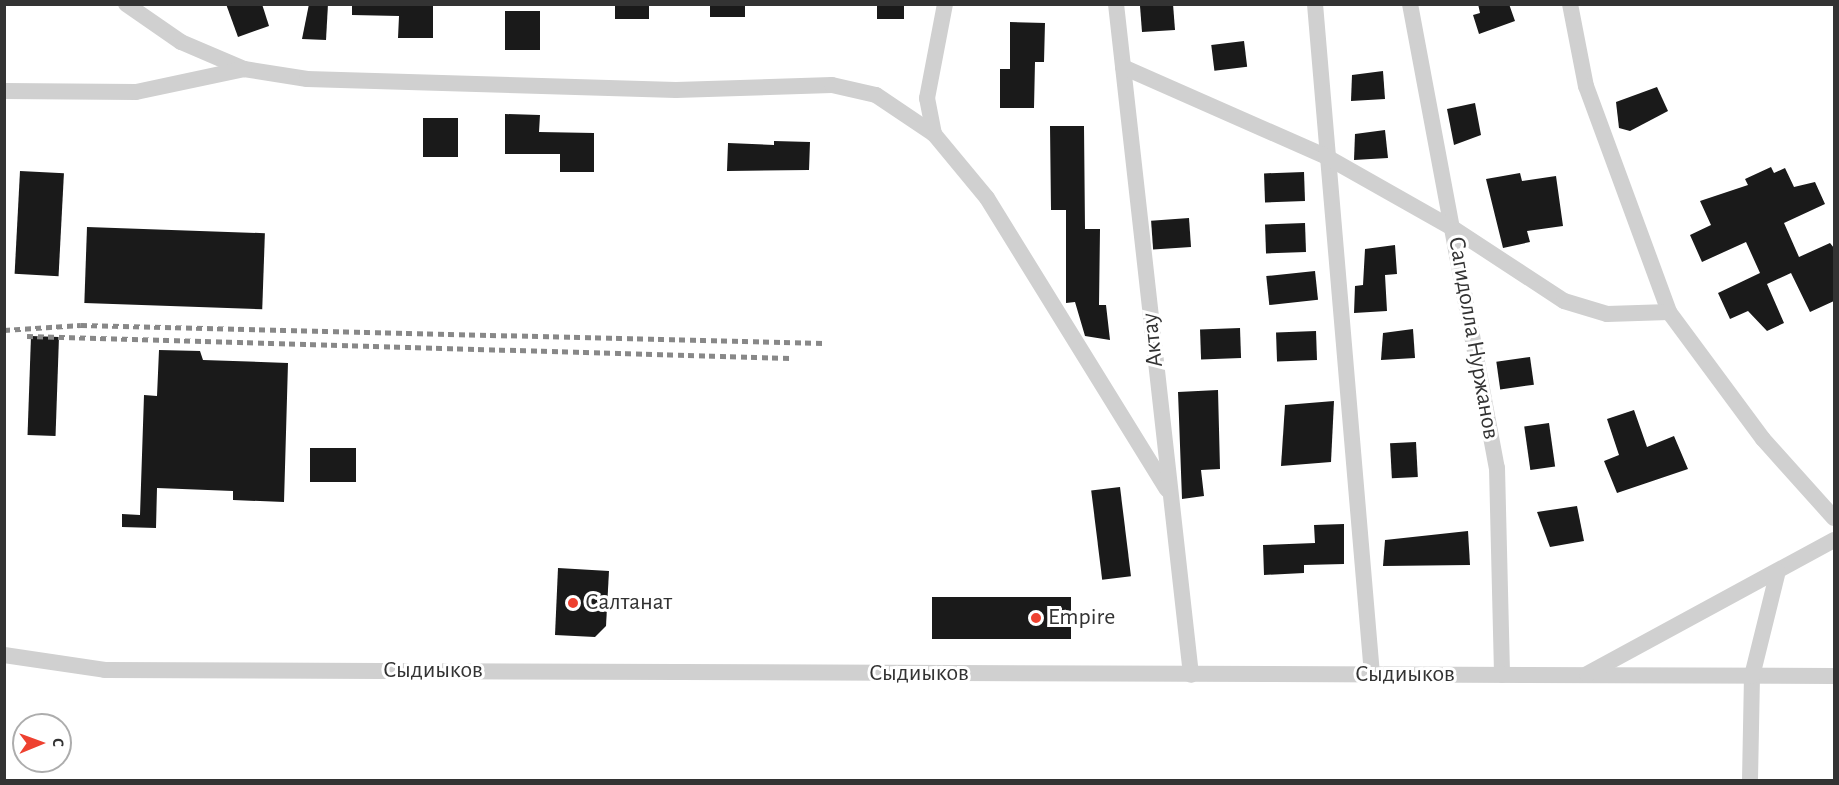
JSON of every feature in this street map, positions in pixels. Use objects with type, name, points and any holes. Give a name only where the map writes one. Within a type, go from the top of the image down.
[{"type":"street","points":[[126,4],[181,42],[244,69],[307,79],[653,89],[832,86],[876,95],[905,110],[934,134],[987,198],[1170,494]]},
{"type":"street","points":[[934,134],[927,98],[945,4]]},
{"type":"street","name":"Актау","points":[[1116,4],[1191,675]]},
{"type":"street","points":[[1314,4],[1372,675]]},
{"type":"street","name":"Сагидолла Нуржанов","points":[[1410,4],[1497,468],[1502,675]]},
{"type":"street","points":[[1570,4],[1586,86],[1669,312],[1763,439],[1834,518]]},
{"type":"street","points":[[1123,67],[1326,156],[1454,229],[1563,301],[1606,314],[1669,312]]},
{"type":"street","points":[[4,91],[136,92],[244,69]]},
{"type":"street","points":[[1585,675],[1834,540]]},
{"type":"street","points":[[1750,780],[1752,676],[1778,571]]},
{"type":"street","name":"Сыдиыков","points":[[4,656],[105,670],[1834,676]]},
{"type":"building","points":[[226,4],[262,4],[269,26],[238,37]]},
{"type":"building","points":[[309,4],[328,4],[326,40],[302,39]]},
{"type":"building","points":[[352,4],[433,4],[433,38],[398,38],[399,16],[352,15]]},
{"type":"building","points":[[615,4],[649,4],[649,19],[615,19]]},
{"type":"building","points":[[710,4],[745,4],[745,17],[710,17]]},
{"type":"building","points":[[877,4],[904,4],[904,19],[877,19]]},
{"type":"building","points":[[1173,4],[1175,30],[1142,32],[1140,6]]},
{"type":"building","points":[[1478,4],[1509,4],[1515,21],[1479,34],[1473,15],[1480,13]]},
{"type":"building","points":[[505,11],[540,11],[540,50],[505,50]]},
{"type":"building","points":[[1010,22],[1045,23],[1044,62],[1035,62],[1034,108],[1000,108],[1000,69],[1010,69]]},
{"type":"building","points":[[1244,41],[1247,67],[1214,71],[1211,45]]},
{"type":"building","points":[[1383,71],[1385,99],[1351,101],[1352,75]]},
{"type":"building","points":[[1657,87],[1668,111],[1630,131],[1619,128],[1616,102]]},
{"type":"building","points":[[1475,103],[1481,135],[1454,145],[1447,109]]},
{"type":"building","points":[[505,114],[540,115],[539,132],[594,133],[594,172],[560,172],[560,154],[505,154]]},
{"type":"building","points":[[423,118],[458,118],[458,157],[423,157]]},
{"type":"building","points":[[1050,126],[1084,126],[1085,229],[1100,229],[1099,305],[1106,305],[1110,340],[1085,336],[1075,302],[1066,303],[1066,210],[1051,210]]},
{"type":"building","points":[[1385,130],[1388,158],[1354,160],[1355,134]]},
{"type":"building","points":[[774,141],[810,142],[809,170],[727,171],[728,143],[774,145]]},
{"type":"building","points":[[1771,167],[1774,173],[1785,168],[1794,187],[1815,182],[1825,204],[1784,223],[1799,257],[1830,243],[1834,248],[1834,301],[1810,312],[1791,273],[1767,284],[1784,323],[1767,331],[1748,311],[1730,319],[1718,293],[1760,273],[1746,242],[1702,262],[1690,235],[1711,225],[1700,201],[1748,185],[1745,179]]},
{"type":"building","points":[[20,171],[64,173],[59,276],[15,274]]},
{"type":"building","points":[[1304,172],[1305,201],[1265,202],[1264,173]]},
{"type":"building","points":[[1520,173],[1522,181],[1556,176],[1563,226],[1527,231],[1530,242],[1503,248],[1486,179]]},
{"type":"building","points":[[1189,218],[1191,247],[1153,250],[1151,221]]},
{"type":"building","points":[[1305,223],[1306,252],[1266,253],[1265,224]]},
{"type":"building","points":[[87,227],[265,233],[262,309],[84,303]]},
{"type":"building","points":[[1395,245],[1397,274],[1385,275],[1387,311],[1354,313],[1355,286],[1363,285],[1365,249]]},
{"type":"building","points":[[1315,271],[1318,300],[1269,305],[1266,276]]},
{"type":"building","points":[[1240,328],[1241,358],[1201,359],[1200,329]]},
{"type":"building","points":[[1413,329],[1415,358],[1381,360],[1383,333]]},
{"type":"building","points":[[1316,331],[1317,360],[1277,361],[1276,332]]},
{"type":"building","points":[[31,336],[59,337],[56,436],[28,435]]},
{"type":"building","points":[[159,350],[200,351],[203,360],[288,363],[284,502],[233,500],[233,491],[157,488],[156,528],[122,527],[122,514],[140,515],[144,395],[157,396]]},
{"type":"building","points":[[1530,357],[1534,385],[1500,389],[1496,362]]},
{"type":"building","points":[[1218,390],[1220,469],[1201,470],[1204,496],[1182,499],[1178,392]]},
{"type":"building","points":[[1334,401],[1331,462],[1281,466],[1285,405]]},
{"type":"building","points":[[1634,410],[1647,447],[1674,436],[1688,469],[1617,493],[1604,461],[1619,455],[1607,419]]},
{"type":"building","points":[[1549,423],[1555,467],[1530,470],[1524,426]]},
{"type":"building","points":[[1416,442],[1418,477],[1392,478],[1390,443]]},
{"type":"building","points":[[310,448],[356,448],[356,482],[310,482]]},
{"type":"building","points":[[1120,487],[1131,576],[1102,580],[1091,491]]},
{"type":"building","points":[[1577,506],[1584,541],[1550,547],[1537,512]]},
{"type":"building","points":[[1344,524],[1344,564],[1304,565],[1304,573],[1264,575],[1263,545],[1315,543],[1314,525]]},
{"type":"building","points":[[1468,531],[1470,565],[1383,566],[1385,540]]},
{"type":"building","points":[[558,568],[609,571],[606,626],[595,637],[555,635]]},
{"type":"building","points":[[932,597],[1071,597],[1071,639],[932,639]]},
{"type":"railway","points":[[4,330],[81,325],[824,343]]},
{"type":"railway","points":[[27,336],[791,358]]},
{"type":"place","name":"Салтанат","points":[[573,603]]},
{"type":"place","name":"Empire","points":[[1036,618]]}]
